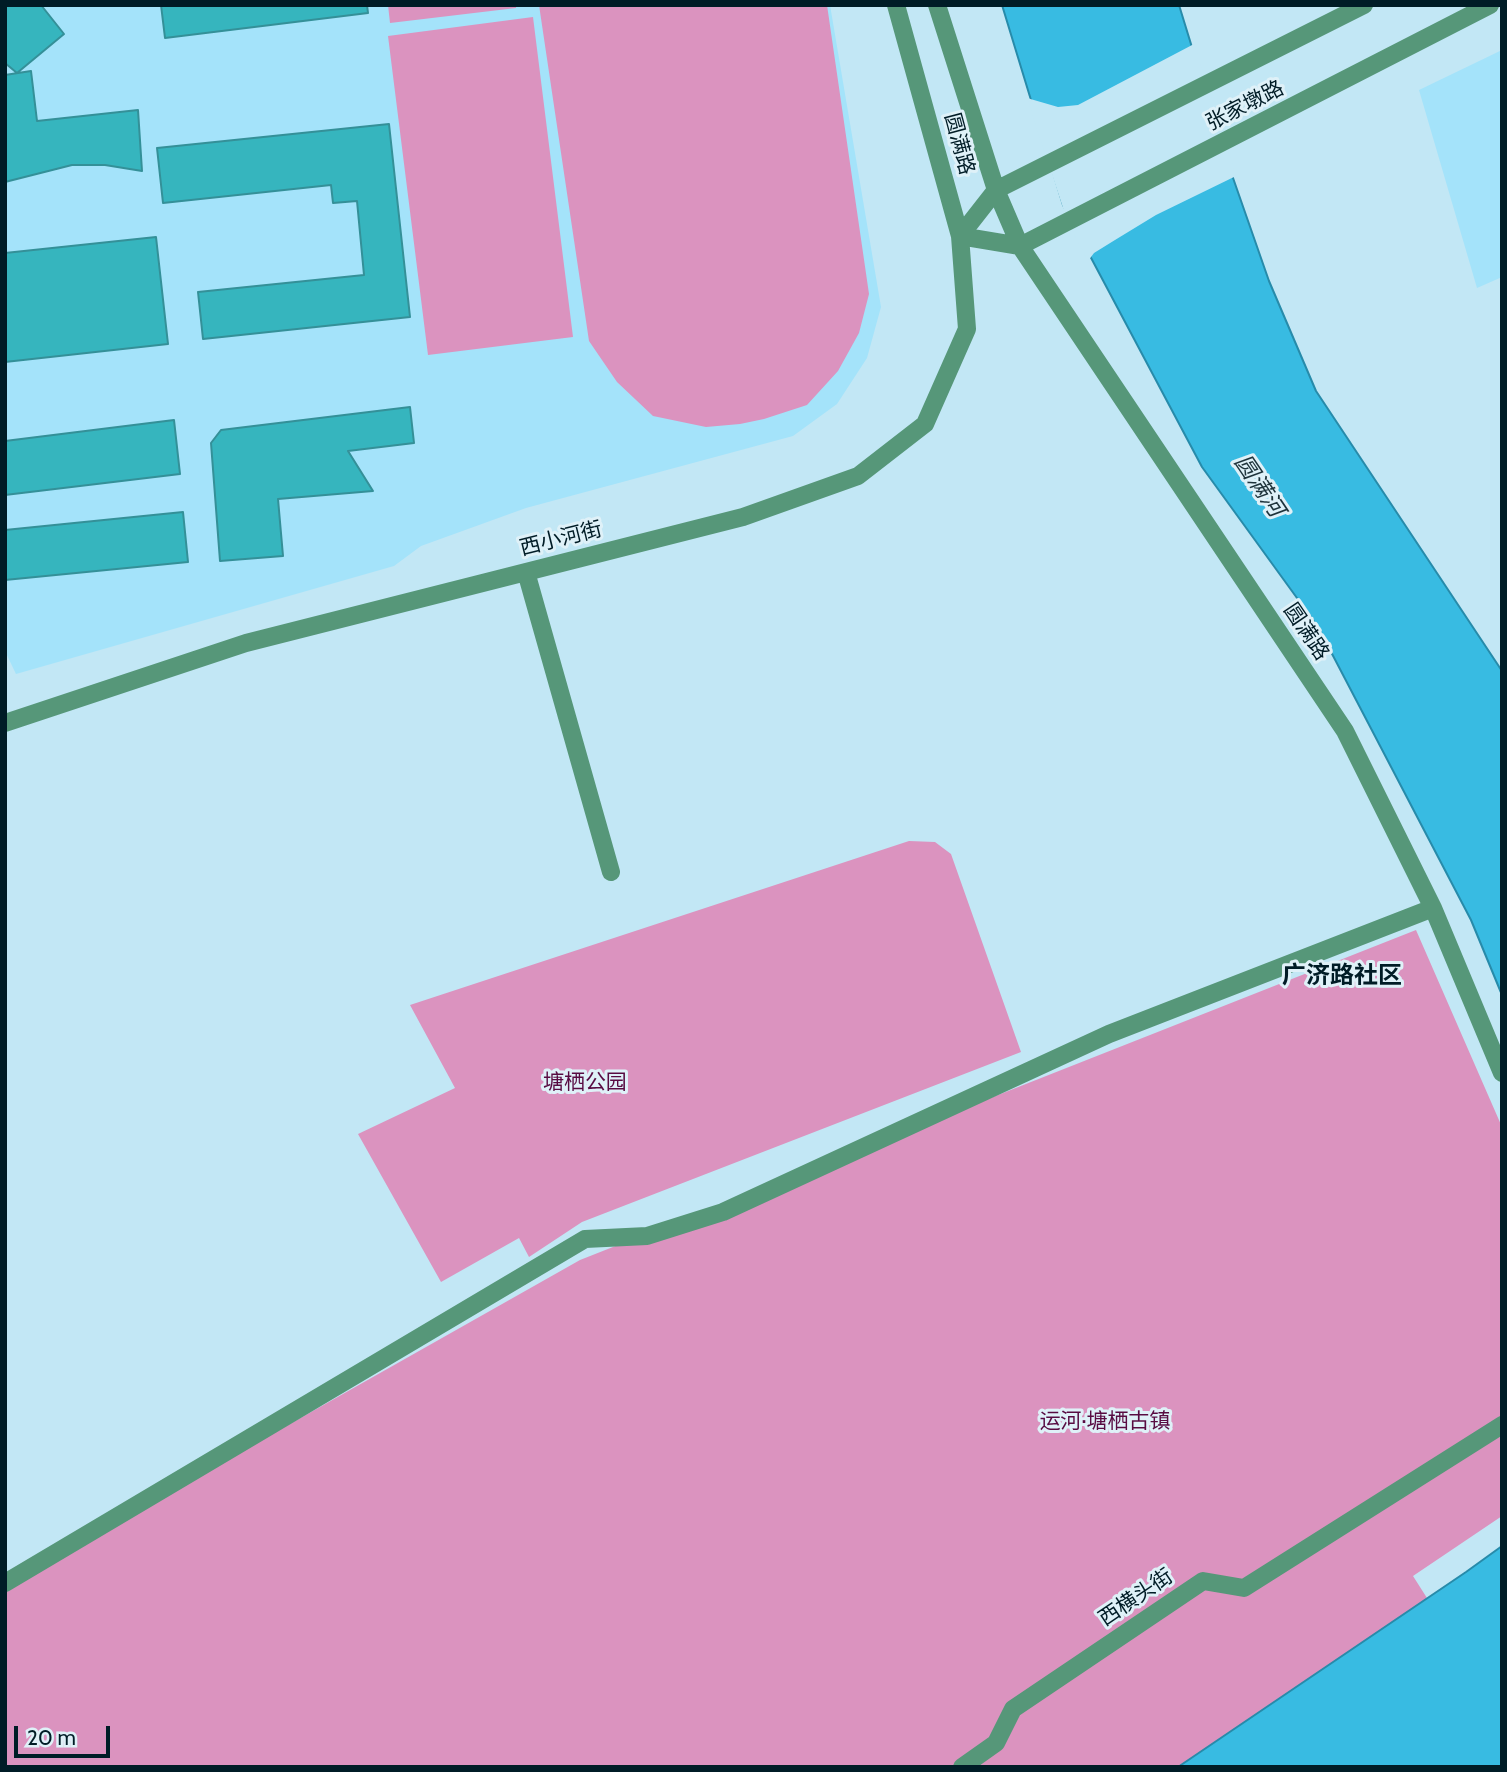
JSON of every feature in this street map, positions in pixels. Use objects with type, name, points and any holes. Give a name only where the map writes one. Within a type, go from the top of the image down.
[{"type":"street","name":"圆满路","points":[[896,5],[960,236]]},
{"type":"street","name":"圆满路","points":[[937,5],[996,190],[1020,246],[1345,731],[1433,908],[1502,1073]]},
{"type":"street","name":"张家墩路","points":[[960,236],[996,190],[1364,5]]},
{"type":"street","name":"张家墩路","points":[[1020,246],[1490,5]]},
{"type":"street","points":[[960,236],[1020,246]]},
{"type":"street","name":"西小河街","points":[[5,723],[246,643],[743,517],[858,476],[925,424],[967,329],[960,236]]},
{"type":"street","points":[[526,572],[611,872]]},
{"type":"street","points":[[5,1583],[585,1239],[647,1237],[723,1212],[1109,1034],[1433,908]]},
{"type":"street","name":"西横头街","points":[[962,1767],[996,1743],[1013,1709],[1203,1581],[1244,1588],[1502,1425]]},
{"type":"shaded area","points":[[5,5],[830,5],[881,307],[867,358],[837,404],[793,436],[526,508],[421,546],[394,566],[16,674],[5,651]]},
{"type":"shaded area","points":[[1502,50],[1502,277],[1477,288],[1419,90]]},
{"type":"green space","points":[[388,5],[516,5],[516,8],[390,23]]},
{"type":"green space","points":[[539,5],[827,5],[869,294],[859,333],[838,371],[807,405],[764,419],[706,427],[653,416],[617,382],[589,341]]},
{"type":"green space","points":[[533,17],[573,337],[428,355],[388,36]]},
{"type":"green space","name":"塘栖公园","points":[[909,841],[935,842],[951,854],[1021,1052],[582,1222],[529,1257],[519,1238],[441,1282],[358,1134],[455,1088],[410,1005]]},
{"type":"green space","name":"运河·塘栖古镇","points":[[1416,930],[1502,1127],[1502,1516],[1413,1576],[1502,1716],[1502,1767],[5,1767],[5,1585],[580,1260]]},
{"type":"water","name":"圆满河","points":[[1002,5],[1179,5],[1225,155],[1269,281],[1316,391],[1502,671],[1502,995],[1471,920],[1318,627],[1202,467],[1063,205]]},
{"type":"water","points":[[1502,1546],[1502,1767],[1178,1767],[1466,1572]]},
{"type":"pier","points":[[1194,44],[1236,176],[1156,215],[1094,253],[1088,261],[1068,223],[1027,98],[1058,107],[1078,105]]},
{"type":"building","points":[[5,5],[41,5],[64,34],[17,73],[5,63]]},
{"type":"building","points":[[161,5],[367,5],[368,13],[165,38]]},
{"type":"building","points":[[31,71],[37,121],[138,110],[142,171],[105,165],[72,165],[5,182],[5,75]]},
{"type":"building","points":[[389,124],[410,317],[203,339],[198,292],[364,275],[357,201],[333,203],[331,185],[163,203],[157,148]]},
{"type":"building","points":[[156,237],[168,344],[5,362],[5,253]]},
{"type":"building","points":[[410,407],[414,443],[348,451],[373,491],[278,499],[283,556],[220,561],[211,443],[221,430]]},
{"type":"building","points":[[174,420],[180,474],[5,495],[5,441]]},
{"type":"building","points":[[183,512],[188,562],[5,580],[5,530]]},
{"type":"district","name":"广济路社区","points":[[1342,976]]}]
